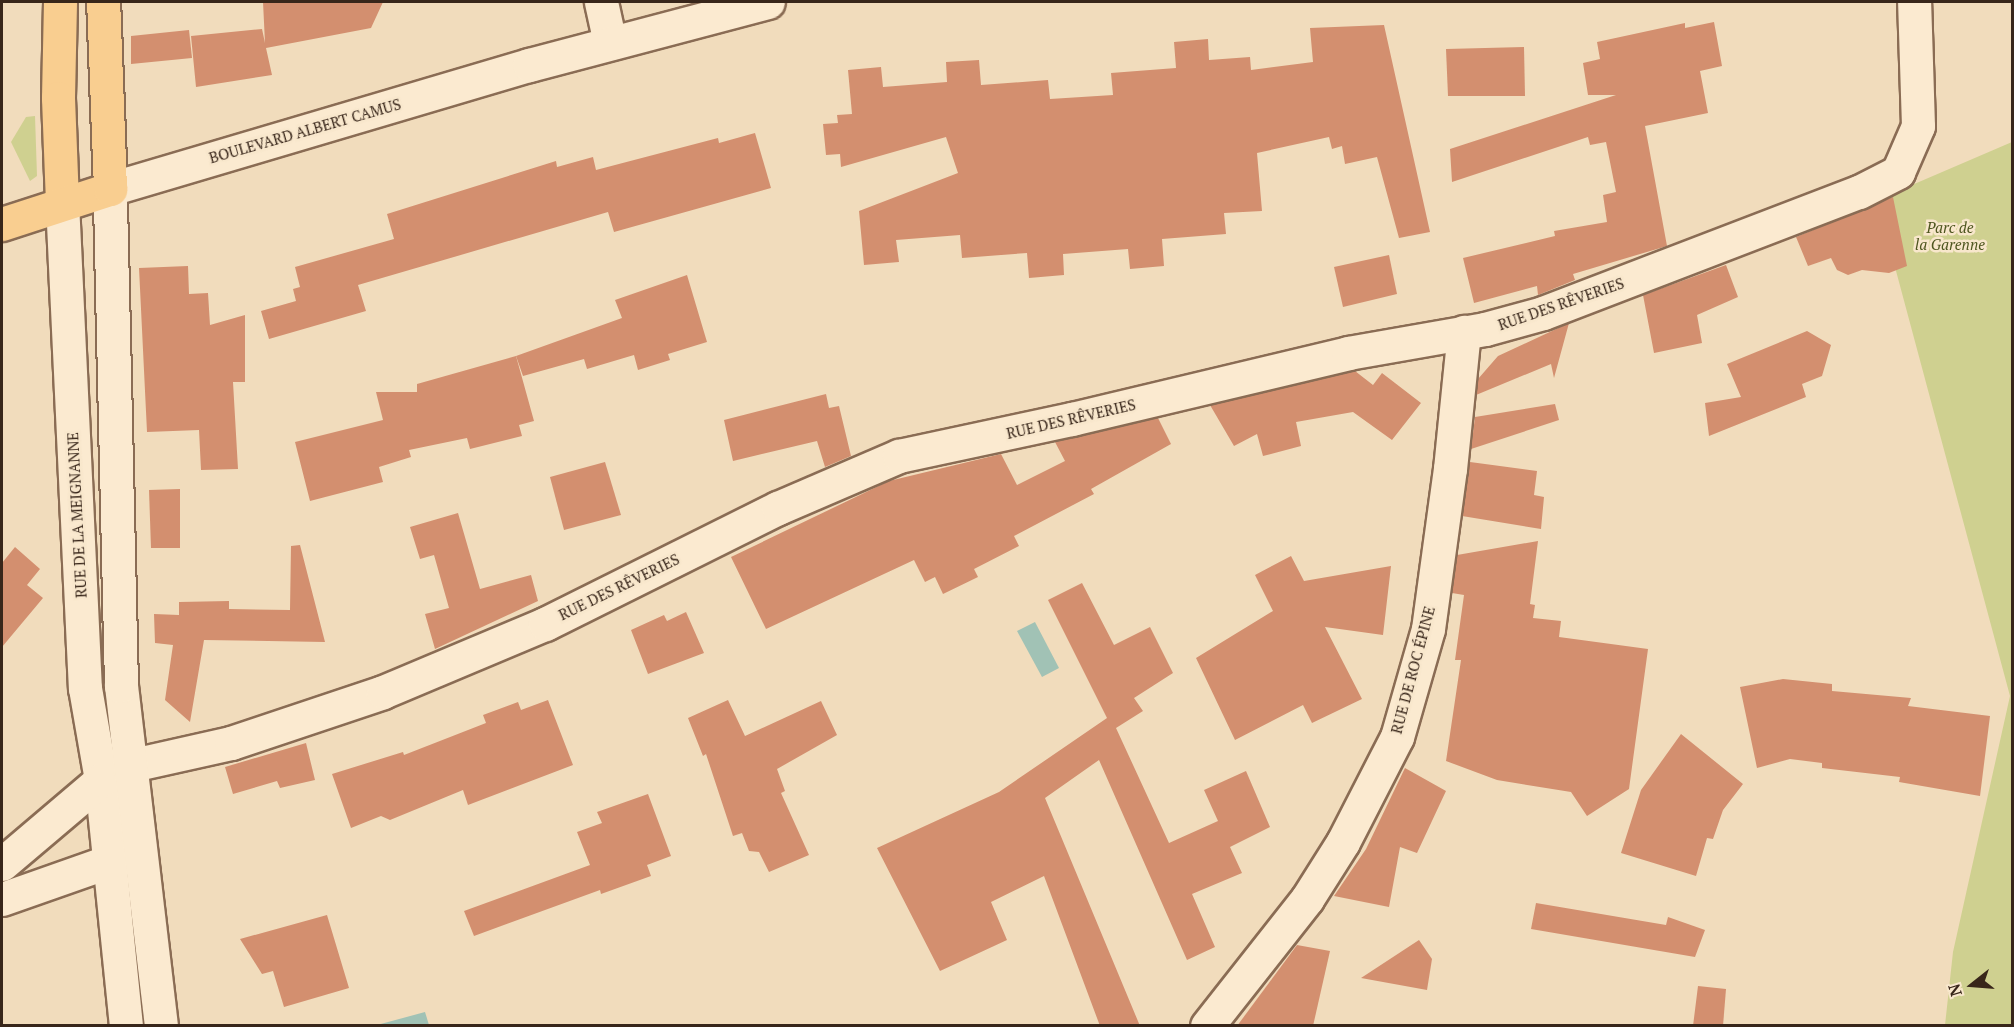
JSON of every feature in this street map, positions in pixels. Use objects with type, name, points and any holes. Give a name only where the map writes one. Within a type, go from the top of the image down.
[{"type":"main road","name":"RUE DE LA MEIGNANNE","points":[[60,2],[58,98],[62,202]]},
{"type":"main road","name":"RUE DE LA MEIGNANNE","points":[[103,2],[110,189]]},
{"type":"main road","name":"BOULEVARD ALBERT CAMUS","points":[[2,224],[62,202],[110,189]]},
{"type":"street","points":[[601,2],[610,43]]},
{"type":"street","name":"BOULEVARD ALBERT CAMUS","points":[[110,189],[610,43],[768,2]]},
{"type":"street","name":"RUE DES RÊVERIES","points":[[115,773],[231,743],[383,692],[545,624],[778,508],[899,456],[1072,419],[1348,353],[1543,313],[1848,196],[1898,172],[1918,126],[1914,2]]},
{"type":"street","name":"RUE DE LA MEIGNANNE","points":[[110,189],[121,686],[109,861],[126,1026]]},
{"type":"street","name":"RUE DE LA MEIGNANNE","points":[[62,202],[85,688],[140,850],[160,1026]]},
{"type":"street","name":"RUE DE ROC ÉPINE","points":[[1207,1026],[1307,899],[1343,842],[1397,738],[1428,628],[1450,470],[1458,332]]},
{"type":"street","points":[[2,864],[115,773]]},
{"type":"street","points":[[2,899],[140,850]]},
{"type":"green space","points":[[35,116],[37,176],[30,181],[11,142],[26,117]]},
{"type":"green space","name":"Parc de la Garenne","points":[[2012,142],[2012,1025],[1945,1025],[1953,952],[2010,696],[1877,200]]},
{"type":"shaded area","points":[[1035,622],[1059,668],[1042,677],[1017,631]]},
{"type":"shaded area","points":[[425,1012],[429,1025],[377,1025]]},
{"type":"building","points":[[263,2],[383,2],[371,28],[266,48],[272,75],[196,87],[191,36],[262,29],[265,43]]},
{"type":"building","points":[[1714,22],[1722,66],[1700,71],[1708,113],[1645,126],[1667,246],[1573,274],[1575,280],[1538,295],[1537,286],[1474,303],[1463,258],[1555,236],[1554,231],[1607,222],[1603,195],[1616,192],[1606,142],[1590,145],[1588,137],[1452,182],[1450,149],[1616,95],[1588,95],[1583,63],[1600,59],[1597,42],[1685,23],[1685,28]]},
{"type":"building","points":[[1384,25],[1430,232],[1399,238],[1377,157],[1345,164],[1342,146],[1332,149],[1329,137],[1257,153],[1262,211],[1224,213],[1226,234],[1162,239],[1164,266],[1130,269],[1128,249],[1063,254],[1064,275],[1029,278],[1027,253],[962,258],[960,235],[896,240],[899,262],[864,265],[859,211],[958,173],[946,137],[841,167],[840,154],[826,155],[823,124],[838,123],[837,115],[852,114],[848,70],[881,67],[883,87],[947,82],[946,62],[979,60],[981,85],[1048,80],[1050,99],[1113,95],[1111,73],[1176,68],[1174,42],[1208,39],[1209,60],[1250,57],[1251,70],[1313,62],[1310,28]]},
{"type":"building","points":[[189,30],[192,58],[131,64],[131,36]]},
{"type":"building","points":[[1524,47],[1525,96],[1448,96],[1446,49]]},
{"type":"building","points":[[755,133],[771,188],[614,232],[608,212],[358,285],[366,311],[269,339],[261,311],[296,301],[293,289],[300,287],[295,267],[394,239],[387,214],[556,161],[557,167],[593,157],[596,170],[718,138],[719,143]]},
{"type":"building","points":[[1893,197],[1907,266],[1889,273],[1862,270],[1848,275],[1837,270],[1831,258],[1808,266],[1796,237]]},
{"type":"building","points":[[1389,255],[1397,294],[1343,307],[1334,267]]},
{"type":"building","points":[[1726,265],[1738,297],[1697,315],[1702,343],[1654,353],[1643,295]]},
{"type":"building","points":[[188,266],[189,294],[208,293],[210,325],[245,315],[245,382],[233,382],[238,469],[201,470],[199,430],[147,432],[139,268]]},
{"type":"building","points":[[687,275],[707,342],[668,354],[670,360],[638,370],[634,355],[587,369],[584,359],[523,376],[516,356],[622,318],[615,300]]},
{"type":"building","points":[[1569,323],[1554,378],[1551,364],[1476,395],[1478,379],[1498,356]]},
{"type":"building","points":[[1807,331],[1831,345],[1822,376],[1802,384],[1806,397],[1709,436],[1705,403],[1741,397],[1727,364]]},
{"type":"building","points":[[516,356],[534,421],[519,425],[522,436],[470,449],[467,438],[409,450],[411,457],[379,467],[383,482],[310,501],[295,442],[383,420],[376,392],[417,392],[417,384]]},
{"type":"building","points":[[1355,371],[1373,385],[1382,373],[1421,403],[1392,440],[1353,412],[1296,422],[1301,446],[1263,456],[1257,434],[1234,446],[1210,405]]},
{"type":"building","points":[[826,394],[829,408],[839,406],[851,456],[825,467],[817,441],[733,461],[724,420]]},
{"type":"building","points":[[1555,404],[1559,420],[1471,449],[1475,417]]},
{"type":"building","points":[[1158,418],[1171,444],[1091,489],[1094,494],[1014,536],[1019,546],[974,569],[978,577],[943,594],[935,577],[925,582],[914,560],[766,629],[731,557],[889,481],[1001,454],[1017,485],[1065,461],[1055,442]]},
{"type":"building","points":[[605,462],[621,515],[564,530],[550,477]]},
{"type":"building","points":[[1470,462],[1537,471],[1534,495],[1544,497],[1541,529],[1462,516]]},
{"type":"building","points":[[180,489],[180,548],[151,548],[149,490]]},
{"type":"building","points":[[458,513],[480,589],[531,575],[538,601],[435,649],[425,614],[449,608],[434,555],[420,559],[410,527]]},
{"type":"building","points":[[1538,541],[1530,604],[1535,605],[1533,618],[1561,621],[1559,637],[1648,649],[1629,789],[1587,816],[1571,792],[1497,780],[1446,761],[1461,660],[1455,660],[1464,595],[1452,593],[1457,555]]},
{"type":"building","points":[[300,545],[325,642],[204,640],[190,722],[165,700],[173,645],[155,643],[154,614],[179,615],[179,602],[229,601],[229,609],[290,610],[291,546]]},
{"type":"building","points":[[15,547],[40,569],[27,585],[43,598],[2,647],[2,563]]},
{"type":"building","points":[[1291,556],[1304,581],[1391,566],[1383,635],[1325,627],[1362,699],[1312,723],[1303,705],[1235,740],[1196,658],[1273,611],[1255,575]]},
{"type":"building","points":[[1082,583],[1114,645],[1150,627],[1173,673],[1134,698],[1143,711],[1116,728],[1169,843],[1218,821],[1204,790],[1246,771],[1270,827],[1230,847],[1242,873],[1192,894],[1215,947],[1187,960],[1099,760],[1045,798],[1140,1026],[1100,1026],[1044,876],[991,902],[1007,940],[940,971],[877,848],[999,792],[1107,718],[1048,600]]},
{"type":"building","points":[[686,612],[704,653],[648,674],[631,630],[664,615],[667,621]]},
{"type":"building","points":[[1783,679],[1832,684],[1832,691],[1911,698],[1908,706],[1990,716],[1980,796],[1899,782],[1900,777],[1822,768],[1822,763],[1790,759],[1757,768],[1740,687]]},
{"type":"building","points":[[548,700],[573,765],[468,805],[463,790],[390,820],[381,816],[351,828],[332,774],[403,752],[404,755],[486,723],[483,715],[518,702],[521,710]]},
{"type":"building","points":[[728,700],[745,736],[821,701],[837,735],[777,769],[785,791],[781,793],[809,855],[769,872],[759,852],[749,851],[742,833],[733,836],[706,754],[703,756],[688,718]]},
{"type":"building","points":[[1681,734],[1743,784],[1723,810],[1713,839],[1707,838],[1696,876],[1621,853],[1641,790]]},
{"type":"building","points":[[306,743],[315,780],[280,788],[277,781],[233,794],[225,767]]},
{"type":"building","points":[[1405,768],[1446,791],[1417,853],[1400,847],[1389,907],[1334,896],[1366,849]]},
{"type":"building","points":[[648,794],[671,856],[647,865],[651,876],[601,894],[600,890],[474,936],[464,911],[590,865],[577,832],[602,823],[597,812]]},
{"type":"building","points":[[1536,903],[1666,925],[1668,917],[1705,930],[1695,957],[1531,929]]},
{"type":"building","points":[[327,915],[349,988],[284,1007],[273,971],[262,974],[240,939]]},
{"type":"building","points":[[1419,940],[1432,959],[1427,990],[1361,978]]},
{"type":"building","points":[[1297,945],[1330,951],[1313,1026],[1237,1026]]},
{"type":"building","points":[[1698,986],[1726,989],[1723,1026],[1693,1026]]}]
